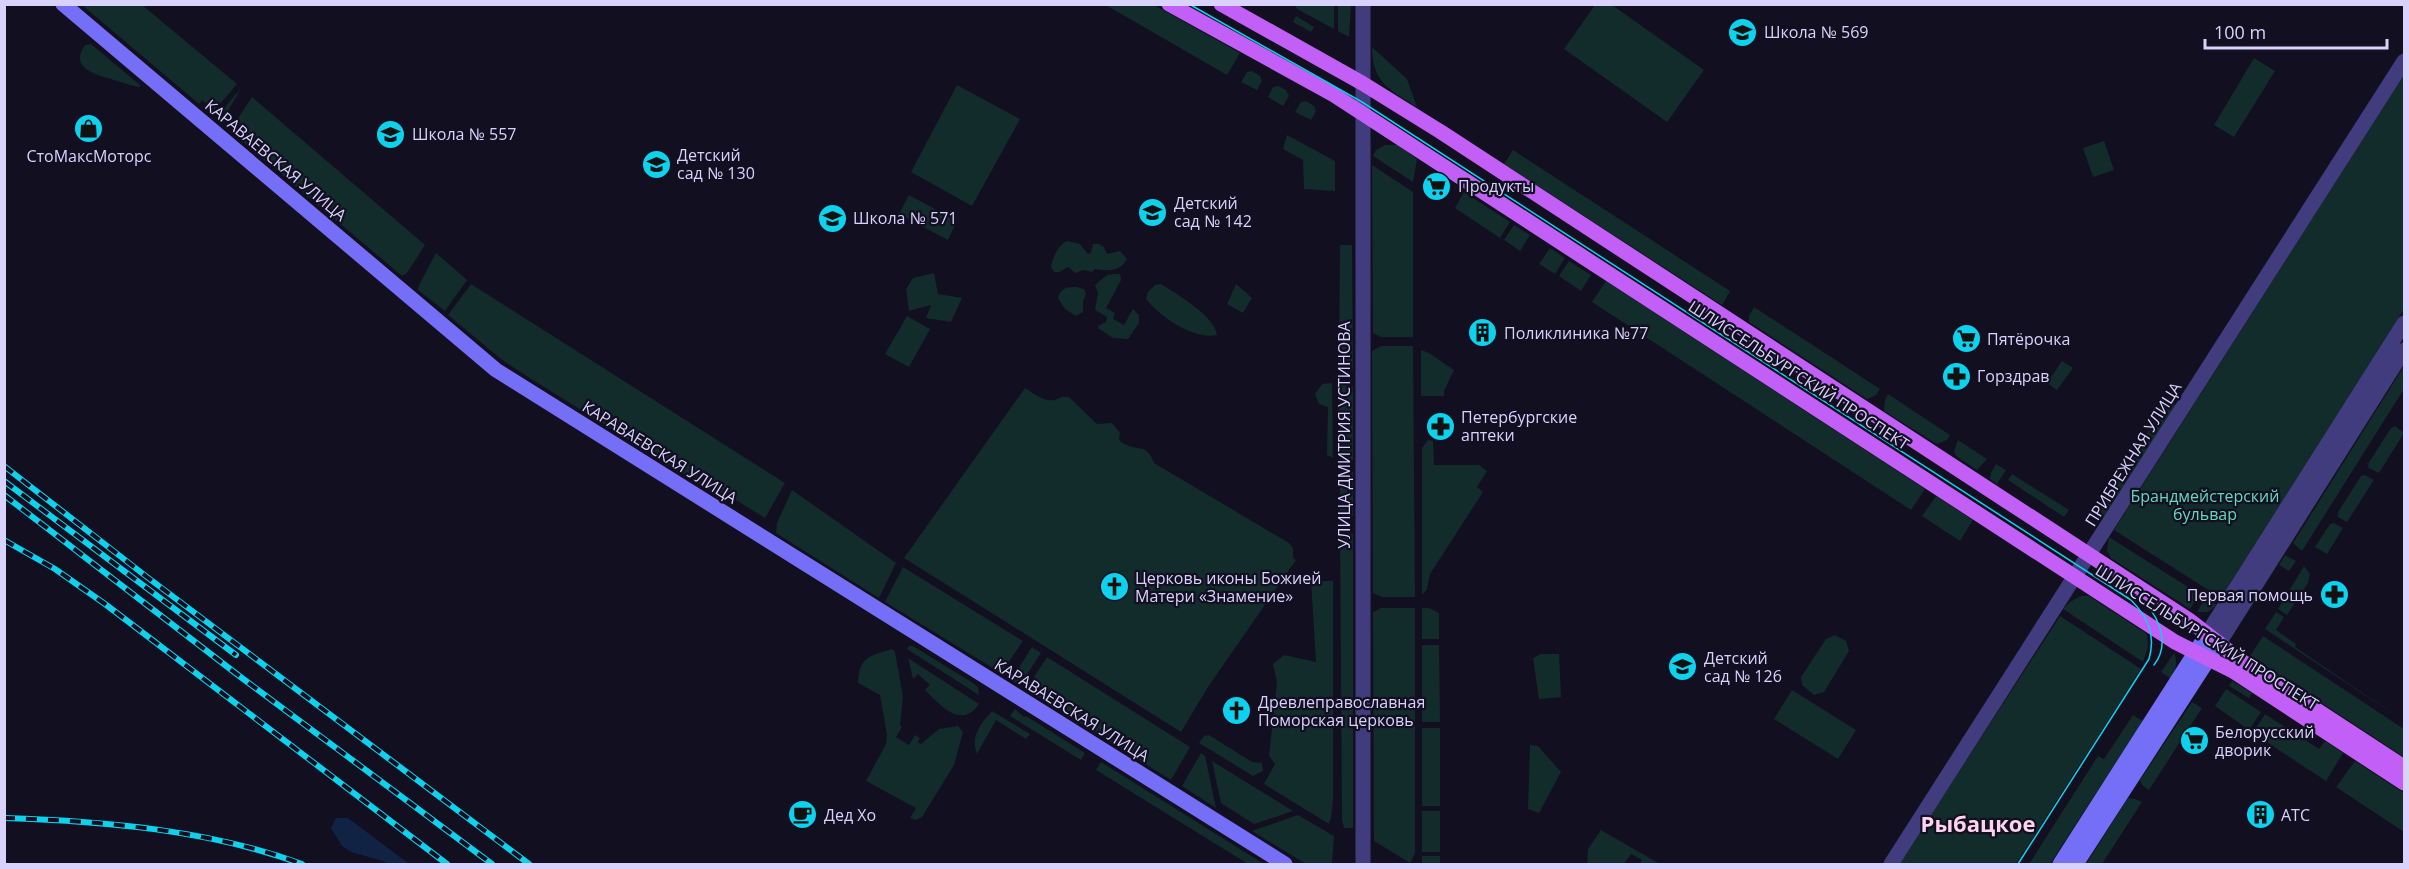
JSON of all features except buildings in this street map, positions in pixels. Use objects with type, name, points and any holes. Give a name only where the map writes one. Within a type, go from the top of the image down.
[{"type":"main road","name":"ШЛИССЕЛЬБУРГСКИЙ ПРОСПЕКТ","points":[[1169,4],[1334,95],[2150,626],[2233,671],[2404,783]]},
{"type":"main road","name":"ШЛИССЕЛЬБУРГСКИЙ ПРОСПЕКТ","points":[[1221,4],[1362,83],[2090,555],[2189,620],[2240,660],[2404,766]]},
{"type":"street","name":"КАРАВАЕВСКАЯ УЛИЦА","points":[[63,4],[496,370],[1285,864]]},
{"type":"street","name":"УЛИЦА ДМИТРИЯ УСТИНОВА","points":[[1363,4],[1363,864]]},
{"type":"street","name":"ПРИБРЕЖНАЯ УЛИЦА","points":[[1892,864],[2404,61]]},
{"type":"street","points":[[2213,638],[2404,323]]},
{"type":"street","points":[[2060,864],[2404,350]]},
{"type":"street","points":[[2076,864],[2202,655]]},
{"type":"green space","points":[[1104,4],[1154,5],[1240,53],[1227,75]]},
{"type":"green space","points":[[82,5],[142,5],[237,84],[215,110],[202,100],[199,104]]},
{"type":"green space","points":[[1295,5],[1334,5],[1334,29],[1297,9]]},
{"type":"green space","points":[[1338,5],[1351,5],[1349,37],[1338,31]]},
{"type":"green space","points":[[1595,5],[1612,5],[1704,70],[1667,122],[1564,49]]},
{"type":"green space","points":[[1296,16],[1314,27],[1311,32],[1293,22]]},
{"type":"green space","points":[[91,44],[140,87],[98,75],[86,69],[80,59],[81,53],[85,45]]},
{"type":"green space","points":[[1372,47],[1407,79],[1417,107],[1384,84],[1375,69]]},
{"type":"green space","points":[[2254,58],[2275,71],[2234,137],[2214,125]]},
{"type":"green space","points":[[1252,71],[1260,76],[1262,81],[1257,90],[1241,82],[1247,72]]},
{"type":"green space","name":"Брандмейстерский бульвар","points":[[2404,74],[2404,309],[2221,598],[2114,530]]},
{"type":"green space","points":[[957,85],[1020,119],[972,206],[911,172]]},
{"type":"green space","points":[[1279,86],[1286,90],[1289,96],[1283,106],[1268,97],[1273,87]]},
{"type":"green space","points":[[241,88],[228,111],[219,121],[216,118]]},
{"type":"green space","points":[[252,97],[425,245],[407,273],[402,276],[234,134],[237,120]]},
{"type":"green space","points":[[1306,101],[1314,106],[1316,111],[1311,120],[1295,112],[1301,102]]},
{"type":"green space","points":[[1287,135],[1335,161],[1335,191],[1304,189],[1303,160],[1283,149]]},
{"type":"green space","points":[[2104,141],[2114,170],[2093,177],[2083,148]]},
{"type":"green space","points":[[1385,145],[1398,145],[1417,159],[1413,182],[1373,156],[1376,150]]},
{"type":"green space","points":[[1513,150],[1730,291],[1722,305],[1504,164]]},
{"type":"green space","points":[[1372,165],[1413,192],[1413,337],[1381,337],[1373,333]]},
{"type":"green space","points":[[1464,192],[1510,222],[1500,238],[1455,208]]},
{"type":"green space","points":[[909,195],[957,221],[948,240],[899,214]]},
{"type":"green space","points":[[1514,225],[1530,235],[1520,251],[1504,240]]},
{"type":"green space","points":[[1067,241],[1080,244],[1088,254],[1091,253],[1093,244],[1099,244],[1104,247],[1107,254],[1120,251],[1127,259],[1113,270],[1095,269],[1092,272],[1084,270],[1075,273],[1068,267],[1054,272],[1051,267],[1054,256],[1061,245]]},
{"type":"green space","points":[[1340,245],[1352,245],[1353,369],[1339,373]]},
{"type":"green space","points":[[1550,248],[1565,258],[1555,274],[1539,264]]},
{"type":"green space","points":[[436,253],[467,280],[445,311],[418,290]]},
{"type":"green space","points":[[1569,261],[1591,275],[1581,291],[1559,276]]},
{"type":"green space","points":[[934,273],[938,294],[962,298],[951,322],[926,318],[931,305],[909,311],[906,289],[913,278]]},
{"type":"green space","points":[[1120,274],[1121,280],[1106,308],[1115,313],[1113,319],[1124,325],[1133,309],[1139,315],[1139,323],[1128,339],[1113,338],[1098,328],[1106,322],[1107,317],[1095,310],[1098,293],[1095,285],[1107,275]]},
{"type":"green space","points":[[1606,281],[1925,489],[1911,510],[1592,302]]},
{"type":"green space","points":[[471,284],[785,483],[765,518],[731,497],[727,501],[501,359],[448,315]]},
{"type":"green space","points":[[1161,284],[1202,313],[1209,320],[1217,335],[1208,336],[1188,331],[1169,320],[1152,306],[1146,299],[1148,292],[1155,285]]},
{"type":"green space","points":[[1236,284],[1252,298],[1243,313],[1227,304]]},
{"type":"green space","points":[[1065,288],[1084,289],[1086,294],[1083,301],[1083,312],[1076,316],[1065,309],[1058,298]]},
{"type":"green space","points":[[1754,307],[1880,389],[1876,395],[1867,399],[1749,322],[1749,316]]},
{"type":"green space","points":[[907,316],[930,329],[909,367],[885,354]]},
{"type":"green space","points":[[1381,346],[1413,346],[1415,597],[1382,597],[1373,593],[1372,351]]},
{"type":"green space","points":[[1421,350],[1454,370],[1444,396],[1421,396]]},
{"type":"green space","points":[[2062,361],[2073,368],[2057,390],[2047,383]]},
{"type":"green space","points":[[2404,366],[2404,389],[2302,551],[2293,543]]},
{"type":"green space","points":[[1332,383],[1333,458],[1327,455],[1328,407],[1319,404],[1315,394],[1322,384]]},
{"type":"green space","points":[[1339,383],[1353,387],[1353,460],[1339,462]]},
{"type":"green space","points":[[1025,388],[1046,400],[1069,397],[1097,424],[1112,423],[1120,433],[1119,440],[1124,444],[1143,449],[1151,456],[1154,463],[1289,543],[1293,548],[1293,558],[1296,560],[1208,687],[1181,732],[904,558]]},
{"type":"green space","points":[[1888,394],[1950,435],[1947,440],[1937,444],[1884,411]]},
{"type":"green space","points":[[2170,398],[2176,406],[2104,518],[2096,513]]},
{"type":"green space","points":[[2395,426],[2404,433],[2379,473],[2369,468],[2368,464],[2391,428]]},
{"type":"green space","points":[[1428,440],[1433,441],[1434,465],[1479,465],[1487,471],[1477,487],[1483,492],[1430,574],[1427,589],[1422,595],[1422,448]]},
{"type":"green space","points":[[1958,440],[1987,459],[1977,470],[1956,456],[1954,451]]},
{"type":"green space","points":[[1996,464],[2006,470],[1997,484],[1990,479]]},
{"type":"green space","points":[[1340,470],[1353,472],[1353,516],[1340,518]]},
{"type":"green space","points":[[2012,474],[2069,510],[2064,517],[2008,480]]},
{"type":"green space","points":[[2365,475],[2374,480],[2347,522],[2338,517],[2338,512],[2361,476]]},
{"type":"green space","points":[[792,490],[896,563],[879,598],[776,533],[777,523]]},
{"type":"green space","points":[[1936,496],[1973,520],[1960,541],[1922,516]]},
{"type":"green space","points":[[2334,523],[2343,528],[2327,554],[2315,547],[2330,524]]},
{"type":"green space","points":[[1340,532],[1353,534],[1353,828],[1344,828],[1342,820]]},
{"type":"green space","points":[[2109,537],[2199,594],[2190,609],[2111,558],[2107,551]]},
{"type":"green space","points":[[2285,555],[2296,561],[2289,571],[2279,565]]},
{"type":"green space","points":[[2304,566],[2310,574],[2308,583],[2287,615],[2278,609]]},
{"type":"green space","points":[[903,567],[1023,641],[1001,673],[885,602]]},
{"type":"green space","points":[[1311,581],[1333,581],[1333,801],[1329,824],[1264,784],[1275,764],[1269,756],[1277,682],[1273,664],[1284,655],[1316,662]]},
{"type":"green space","points":[[2081,596],[2089,596],[2147,634],[2148,647],[2143,662],[2063,609]]},
{"type":"green space","points":[[2205,598],[2217,605],[2208,612],[2197,612]]},
{"type":"green space","points":[[1381,608],[1415,608],[1415,853],[1410,863],[1374,841],[1373,612]]},
{"type":"green space","points":[[1422,608],[1429,608],[1439,613],[1439,639],[1422,639]]},
{"type":"green space","points":[[2276,612],[2284,617],[2276,630],[2296,644],[2295,647],[2404,721],[2265,629]]},
{"type":"green space","points":[[2060,616],[2141,669],[2016,864],[1899,864]]},
{"type":"green space","points":[[1835,635],[1846,641],[1849,651],[1824,692],[1814,695],[1802,685],[1801,677],[1826,639]]},
{"type":"green space","points":[[2263,636],[2404,729],[2404,757],[2250,656]]},
{"type":"green space","points":[[1422,645],[1439,645],[1440,722],[1422,722]]},
{"type":"green space","points":[[913,646],[973,683],[978,687],[979,695],[907,649]]},
{"type":"green space","points":[[1032,647],[1041,653],[1020,685],[1011,680]]},
{"type":"green space","points":[[892,649],[895,652],[903,697],[900,725],[902,727],[896,737],[909,745],[915,735],[920,738],[918,742],[921,744],[939,729],[958,726],[963,732],[954,765],[922,817],[916,820],[910,818],[916,808],[866,781],[886,744],[887,735],[880,695],[858,683],[860,668],[871,656]]},
{"type":"green space","points":[[2174,653],[2176,666],[2171,679],[2161,672]]},
{"type":"green space","points":[[1541,654],[1559,654],[1561,697],[1539,699],[1533,658]]},
{"type":"green space","points":[[1047,657],[1190,747],[1171,780],[1026,689]]},
{"type":"green space","points":[[908,658],[979,704],[965,715],[958,715],[944,708],[925,690],[930,685],[918,674],[913,679]]},
{"type":"green space","points":[[2232,681],[2252,693],[2249,698],[2229,686]]},
{"type":"green space","points":[[2226,689],[2261,712],[2249,730],[2215,706]]},
{"type":"green space","points":[[1792,690],[1856,730],[1838,759],[1774,719]]},
{"type":"green space","points":[[2192,702],[2202,708],[2149,790],[2142,785],[2140,780]]},
{"type":"green space","points":[[1015,709],[1024,717],[1026,716],[1085,753],[1081,760],[1010,716]]},
{"type":"green space","points":[[992,711],[1030,734],[1026,739],[996,720],[978,755],[975,737],[983,721]]},
{"type":"green space","points":[[2265,714],[2319,749],[2325,741],[2343,753],[2326,781],[2253,733]]},
{"type":"green space","points":[[2133,715],[2143,721],[2050,864],[2029,864],[2098,756],[2104,759]]},
{"type":"green space","points":[[1422,728],[1440,728],[1440,806],[1422,806]]},
{"type":"green space","points":[[1209,735],[1252,762],[1262,763],[1263,771],[1253,776],[1199,743],[1204,736]]},
{"type":"green space","points":[[1530,745],[1538,746],[1561,772],[1539,813],[1528,809]]},
{"type":"green space","points":[[1201,753],[1205,756],[1216,808],[1182,786]]},
{"type":"green space","points":[[1212,761],[1293,811],[1254,824],[1221,803]]},
{"type":"green space","points":[[2355,761],[2404,793],[2404,832],[2336,787]]},
{"type":"green space","points":[[1101,762],[1264,864],[1248,864],[1096,770]]},
{"type":"green space","points":[[2128,798],[2142,802],[2102,864],[2086,864]]},
{"type":"green space","points":[[1422,811],[1440,811],[1440,852],[1422,852]]},
{"type":"green space","points":[[1298,815],[1334,836],[1332,864],[1306,864],[1252,831]]},
{"type":"green space","points":[[1601,830],[1660,864],[1640,864],[1642,860],[1631,854],[1624,864],[1587,864],[1588,849]]},
{"type":"green space","points":[[1422,856],[1440,856],[1440,864],[1422,864]]},
{"type":"water","points":[[336,818],[348,818],[409,864],[390,864],[351,852],[342,846],[331,828]]},
{"type":"tram line","points":[[1189,4],[1362,102],[2131,600],[2142,613],[2149,627],[2152,642],[2149,659],[2018,864]]},
{"type":"tram line","points":[[2136,596],[2150,609],[2160,627],[2162,646],[2154,665]]},
{"type":"railway","points":[[4,466],[147,577],[529,864]]},
{"type":"railway","points":[[4,481],[236,655]]},
{"type":"railway","points":[[4,495],[238,675],[492,864]]},
{"type":"railway","points":[[4,540],[55,569],[105,604],[447,864]]},
{"type":"railway","points":[[4,818],[156,829],[231,843],[302,864]]},
{"type":"place","name":"Школа № 569","points":[[1743,32]]},
{"type":"place","name":"СтоМаксМоторс","points":[[89,128]]},
{"type":"place","name":"Школа № 557","points":[[391,134]]},
{"type":"place","name":"Детский сад № 130","points":[[656,164]]},
{"type":"place","name":"Продукты","points":[[1437,186]]},
{"type":"place","name":"Детский сад № 142","points":[[1153,212]]},
{"type":"place","name":"Школа № 571","points":[[832,218]]},
{"type":"place","name":"Поликлиника №77","points":[[1483,333]]},
{"type":"place","name":"Пятёрочка","points":[[1966,339]]},
{"type":"place","name":"Горздрав","points":[[1956,376]]},
{"type":"place","name":"Петербургские аптеки","points":[[1440,426]]},
{"type":"place","name":"Церковь иконы Божией Матери «Знамение»","points":[[1114,587]]},
{"type":"place","name":"Первая помощь","points":[[2334,595]]},
{"type":"place","name":"Детский сад № 126","points":[[1683,667]]},
{"type":"place","name":"Древлеправославная Поморская церковь","points":[[1237,711]]},
{"type":"place","name":"Белорусский дворик","points":[[2194,741]]},
{"type":"place","name":"Дед Хо","points":[[803,815]]},
{"type":"place","name":"АТС","points":[[2260,815]]},
{"type":"district","name":"Рыбацкое","points":[[1978,823]]}]
